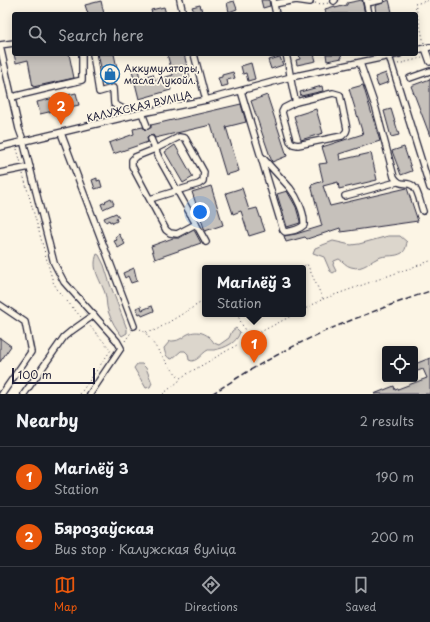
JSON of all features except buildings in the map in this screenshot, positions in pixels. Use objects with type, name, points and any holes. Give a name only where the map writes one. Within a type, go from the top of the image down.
[{"type":"street","points":[[180,0],[183,12]]},
{"type":"street","points":[[274,12],[273,2],[296,0],[310,2]]},
{"type":"street","points":[[369,12],[367,2],[381,0]]},
{"type":"street","points":[[12,43],[0,45],[18,129],[23,140],[54,263],[64,282],[117,341],[121,348],[90,394]]},
{"type":"street","points":[[418,50],[428,47],[429,59]]},
{"type":"street","points":[[12,97],[23,96],[82,80],[82,56]]},
{"type":"street","points":[[93,56],[99,92],[113,88],[114,104],[127,111]]},
{"type":"street","points":[[195,56],[206,100]]},
{"type":"street","points":[[286,56],[296,102]]},
{"type":"street","name":"КАЛУЖСКАЯ ВУЛІЦА","points":[[0,147],[23,140],[61,133],[142,113],[206,100],[291,77],[360,63],[378,56],[389,56]]},
{"type":"street","points":[[389,56],[428,172],[430,188]]},
{"type":"street","points":[[360,63],[376,109],[390,164],[397,182]]},
{"type":"street","points":[[410,78],[430,71]]},
{"type":"street","points":[[241,91],[283,230],[285,232],[301,228],[304,225],[304,219],[294,193],[262,157]]},
{"type":"street","points":[[333,93],[340,96],[347,128],[346,132],[342,136],[298,145],[293,144],[290,141],[282,112],[284,108],[296,102],[333,93]]},
{"type":"street","points":[[142,113],[147,126]]},
{"type":"street","points":[[61,133],[134,326]]},
{"type":"street","points":[[150,200],[199,184],[203,181],[204,172],[185,138],[179,137],[155,149],[135,156],[132,160],[132,166],[150,200],[166,230],[170,234],[177,234],[196,224]]},
{"type":"street","points":[[151,139],[206,242]]},
{"type":"street","points":[[0,173],[30,167]]},
{"type":"street","points":[[345,196],[397,182],[402,184],[411,184],[415,188],[422,210]]},
{"type":"street","points":[[0,305],[25,322],[31,352],[2,394]]},
{"type":"street","points":[[24,394],[64,337],[94,315]]},
{"type":"path","points":[[417,12],[415,4],[430,0]]},
{"type":"path","points":[[310,2],[322,4],[335,1]]},
{"type":"path","points":[[418,14],[428,47]]},
{"type":"path","points":[[392,66],[429,59]]},
{"type":"path","points":[[306,308],[323,300],[430,261]]},
{"type":"path","points":[[306,265],[307,264],[323,300]]},
{"type":"path","points":[[145,332],[156,330],[202,302]]},
{"type":"path","points":[[238,317],[249,338]]},
{"type":"path","points":[[163,394],[179,381],[180,378],[249,338],[289,317]]},
{"type":"path","points":[[121,348],[134,326],[145,332],[170,367],[180,378]]},
{"type":"shaded area","points":[[388,236],[400,236],[407,242],[406,248],[403,252],[397,255],[377,258],[360,268],[346,265],[339,259],[334,261],[333,265],[336,271],[333,273],[330,271],[324,257],[313,253],[315,248],[333,241],[351,245]]},
{"type":"shaded area","points":[[97,254],[104,265],[127,329],[127,333],[122,336],[108,311],[105,293],[95,264]]},
{"type":"shaded area","points":[[236,328],[240,332],[233,342],[222,348],[208,350],[199,358],[192,361],[189,360],[188,354],[185,351],[181,351],[172,359],[168,358],[165,353],[164,348],[170,341],[178,340],[187,334],[196,332],[203,333],[214,343],[219,345],[229,338],[232,331]]},
{"type":"shaded area","points":[[137,364],[142,364],[146,368],[152,383],[150,387],[146,388],[134,368]]},
{"type":"tunnel","points":[[147,126],[151,139]]},
{"type":"railway","points":[[212,394],[293,346],[375,311],[430,291]]},
{"type":"place","name":"Аккумуляторы, масла Лукойл.","points":[[110,74]]},
{"type":"place","name":"Бярозаўская","points":[[61,125]]},
{"type":"place","name":"Магілёў 3","points":[[254,363]]}]
